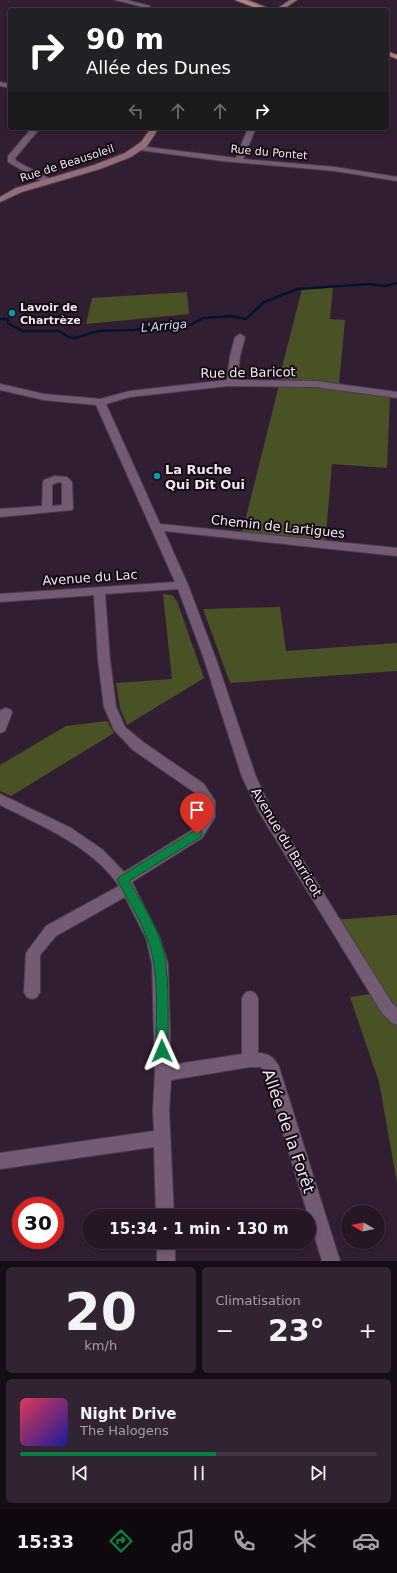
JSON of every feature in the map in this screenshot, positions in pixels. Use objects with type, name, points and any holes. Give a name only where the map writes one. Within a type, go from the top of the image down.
[{"type":"main road","points":[[238,0],[261,8]]},
{"type":"main road","points":[[246,0],[266,8]]},
{"type":"street","points":[[118,0],[146,8],[152,0]]},
{"type":"street","points":[[242,0],[265,8]]},
{"type":"street","points":[[281,8],[294,0]]},
{"type":"street","points":[[34,130],[11,158],[12,162],[48,181]]},
{"type":"street","name":"Rue de Beausoleil","points":[[0,200],[19,190],[108,163],[139,148],[146,142],[154,130]]},
{"type":"street","points":[[239,160],[251,130]]},
{"type":"street","name":"Rue du Pontet","points":[[139,148],[239,160],[335,169],[397,178]]},
{"type":"street","points":[[232,383],[235,356],[240,337]]},
{"type":"street","name":"Rue de Baricot","points":[[100,402],[130,394],[232,383],[316,384],[397,395]]},
{"type":"street","points":[[0,387],[44,397],[100,402]]},
{"type":"street","name":"Avenue du Barricot","points":[[100,402],[182,585],[210,659],[233,732],[251,782],[266,812],[387,1008],[397,1018]]},
{"type":"street","points":[[0,513],[48,510]]},
{"type":"street","name":"Chemin de Lartigues","points":[[156,527],[397,552]]},
{"type":"street","name":"Avenue du Lac","points":[[0,598],[182,585]]},
{"type":"street","points":[[32,992],[33,953],[51,931],[125,884],[197,834],[208,817],[208,801],[199,788],[138,746],[120,730],[110,707],[104,660],[99,590]]},
{"type":"street","points":[[0,728],[6,713]]},
{"type":"street","points":[[0,799],[66,832],[98,854],[125,884],[153,938],[160,964],[163,1073],[161,1110],[165,1209]]},
{"type":"street","name":"Allée de la Forêt","points":[[250,998],[250,1060]]},
{"type":"street","name":"Allée de la Forêt","points":[[163,1073],[205,1068],[250,1060],[264,1060],[271,1067],[331,1261]]},
{"type":"street","points":[[0,1161],[162,1138]]},
{"type":"street","points":[[166,1249],[166,1261]]},
{"type":"green space","points":[[333,287],[330,319],[345,320],[339,384],[279,379],[302,289]]},
{"type":"green space","points":[[187,292],[189,314],[86,324],[92,298]]},
{"type":"green space","points":[[279,385],[304,386],[390,396],[387,468],[332,464],[325,544],[242,533]]},
{"type":"green space","points":[[163,594],[172,595],[177,601],[204,678],[127,725],[120,708],[116,683],[172,679]]},
{"type":"green space","points":[[280,607],[286,651],[397,643],[397,671],[230,683],[203,609]]},
{"type":"green space","points":[[107,721],[114,733],[11,796],[0,791],[0,765],[66,726]]},
{"type":"green space","points":[[397,915],[397,1008],[387,1008],[333,920]]},
{"type":"green space","points":[[377,993],[387,1008],[397,1008],[397,1183],[379,1082],[350,997]]},
{"type":"waterway","name":"L'Arriga","points":[[0,319],[8,319],[8,323],[22,331],[59,331],[68,337],[75,338],[98,331],[134,330],[178,324],[190,325],[203,318],[231,316],[246,319],[264,302],[298,289],[369,284],[386,286],[397,283]]},
{"type":"place","name":"Lavoir de Chartrèze","points":[[12,313]]},
{"type":"place","name":"La Ruche Qui Dit Oui","points":[[157,476]]},
{"type":"route","points":[[162,1051],[160,964],[153,938],[138,906],[123,880],[197,834]]}]
